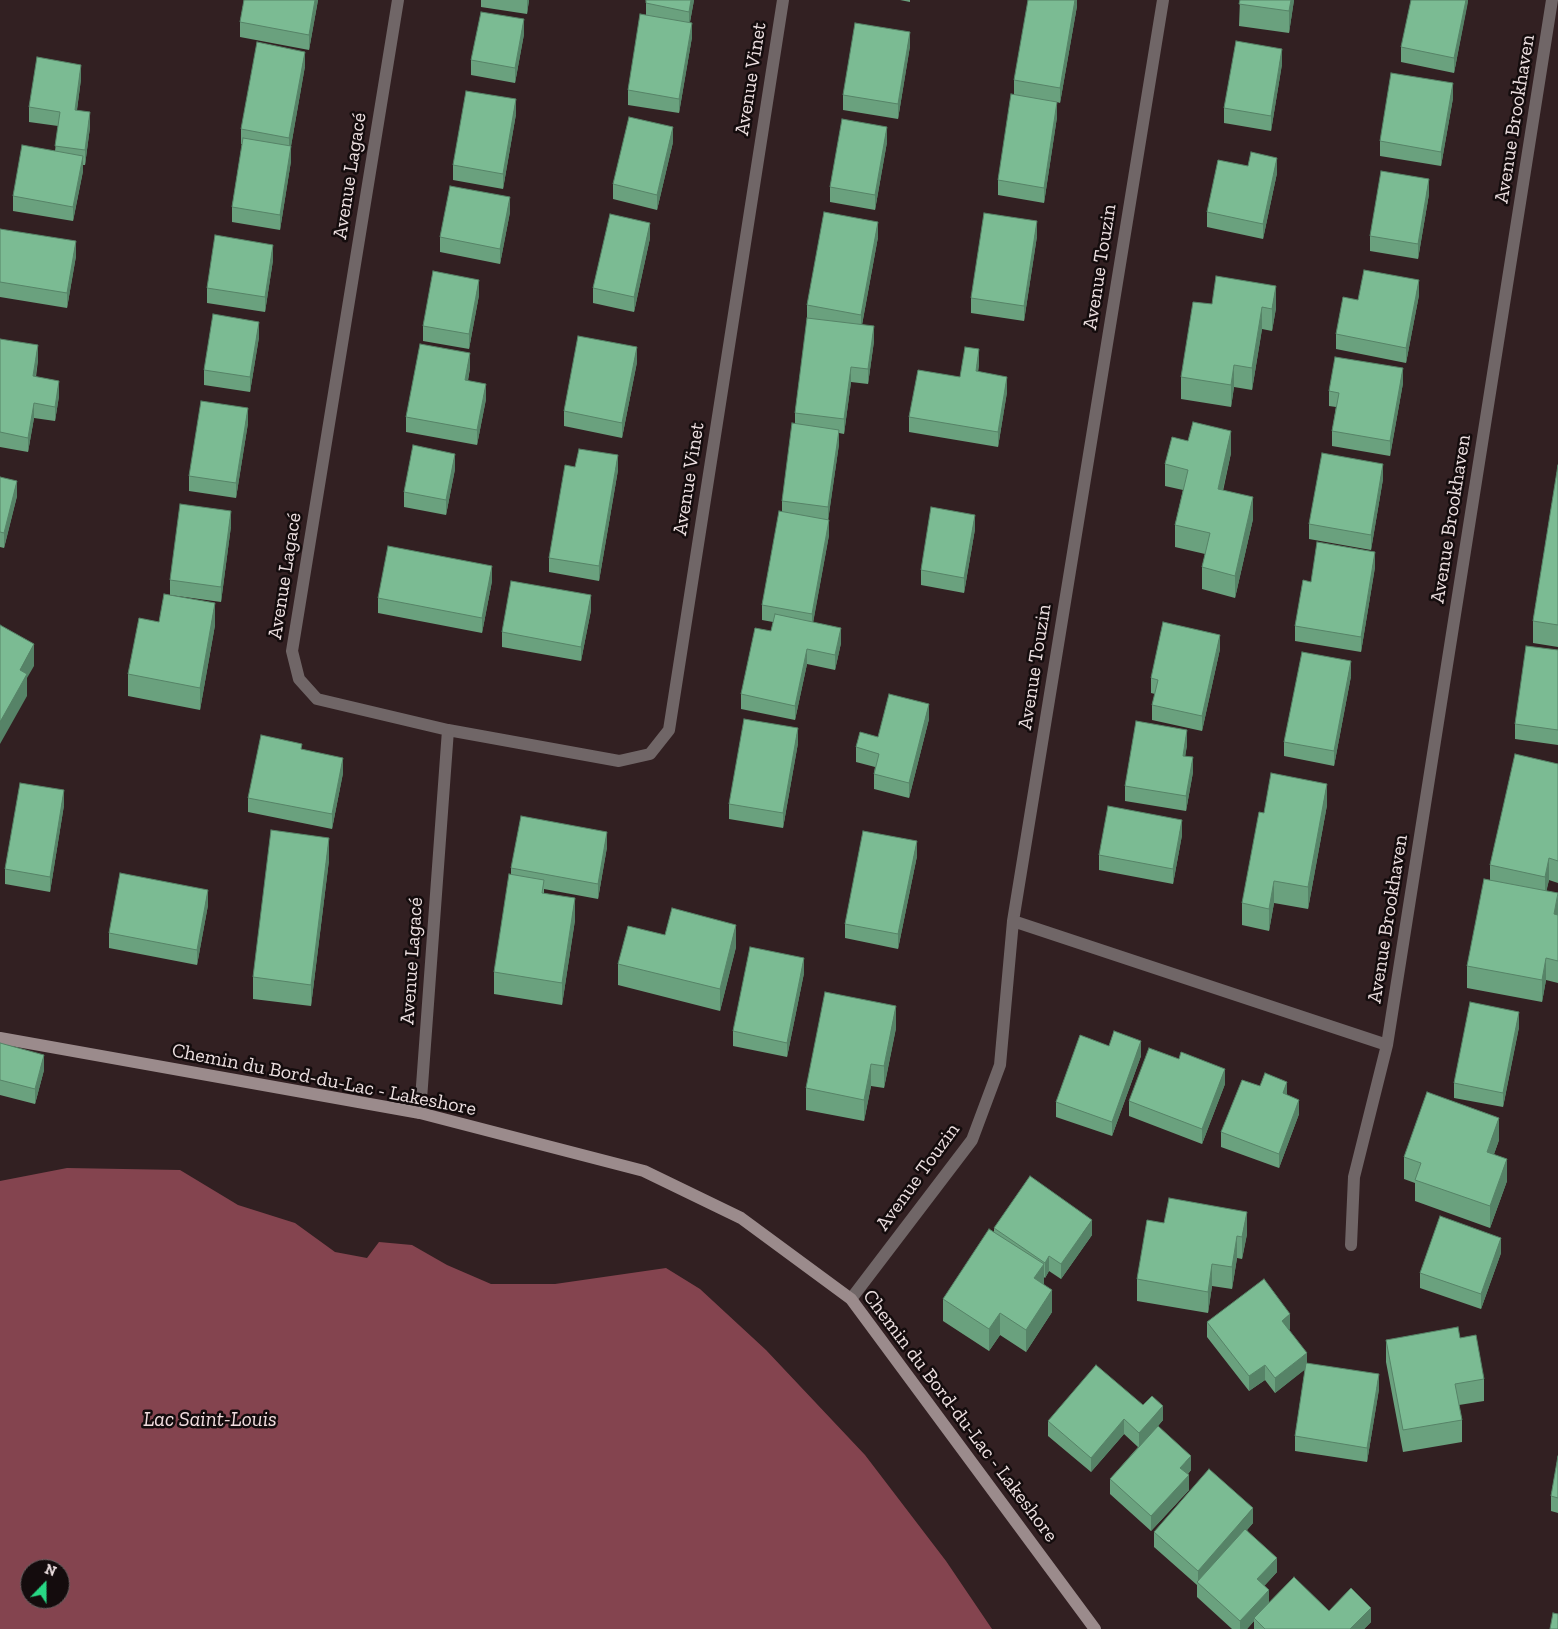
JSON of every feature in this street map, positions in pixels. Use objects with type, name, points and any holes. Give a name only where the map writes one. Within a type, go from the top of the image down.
[{"type":"street","name":"Avenue Lagacé","points":[[398,0],[292,651],[299,679],[317,698],[448,730],[420,1113]]},
{"type":"street","name":"Avenue Vinet","points":[[448,730],[619,761],[650,754],[669,730],[783,0]]},
{"type":"street","name":"Avenue Touzin","points":[[851,1299],[972,1140],[1000,1064],[1013,921],[1163,0]]},
{"type":"street","name":"Avenue Brookhaven","points":[[1351,1245],[1354,1177],[1387,1045],[1552,0]]},
{"type":"street","points":[[1013,921],[1387,1045]]},
{"type":"street","name":"Chemin du Bord-du-Lac - Lakeshore","points":[[0,1038],[420,1113],[644,1171],[741,1218],[851,1299],[1095,1629]]},
{"type":"water","name":"Lac Saint-Louis","points":[[67,1168],[180,1170],[238,1205],[295,1223],[335,1252],[367,1258],[379,1242],[412,1245],[447,1265],[491,1284],[555,1284],[666,1268],[700,1289],[766,1350],[865,1455],[946,1561],[992,1629],[0,1629],[0,1181]]},
{"type":"building","points":[[244,0],[315,0],[309,35],[240,22]]},
{"type":"building","points":[[646,0],[691,0],[689,12],[646,3]]},
{"type":"building","points":[[1028,0],[1075,0],[1060,88],[1014,80]]},
{"type":"building","points":[[1240,0],[1291,0],[1289,11],[1239,4]]},
{"type":"building","points":[[1411,0],[1466,0],[1454,58],[1401,47]]},
{"type":"building","points":[[481,12],[524,19],[515,68],[471,60]]},
{"type":"building","points":[[640,14],[692,23],[679,99],[628,90]]},
{"type":"building","points":[[855,23],[910,32],[898,104],[843,95]]},
{"type":"building","points":[[1236,41],[1282,49],[1271,116],[1224,108]]},
{"type":"building","points":[[257,42],[305,52],[289,138],[241,129]]},
{"type":"building","points":[[37,57],[81,65],[75,110],[90,112],[85,150],[55,146],[60,112],[29,107]]},
{"type":"building","points":[[1391,73],[1453,83],[1441,152],[1380,141]]},
{"type":"building","points":[[466,91],[516,99],[503,174],[453,165]]},
{"type":"building","points":[[1011,94],[1057,102],[1044,188],[998,180]]},
{"type":"building","points":[[629,117],[673,127],[657,195],[613,184]]},
{"type":"building","points":[[842,119],[887,127],[875,195],[830,187]]},
{"type":"building","points":[[243,138],[291,146],[280,215],[232,207]]},
{"type":"building","points":[[22,145],[83,156],[73,207],[13,196]]},
{"type":"building","points":[[1251,152],[1277,158],[1263,224],[1207,212],[1218,160],[1248,166]]},
{"type":"building","points":[[1381,171],[1429,179],[1418,244],[1370,236]]},
{"type":"building","points":[[450,186],[510,197],[500,249],[440,237]]},
{"type":"building","points":[[824,212],[878,222],[861,315],[807,305]]},
{"type":"building","points":[[984,213],[1037,221],[1024,306],[971,298]]},
{"type":"building","points":[[610,214],[650,223],[634,297],[593,288]]},
{"type":"building","points":[[0,229],[76,241],[67,293],[0,282]]},
{"type":"building","points":[[215,235],[273,245],[265,297],[207,288]]},
{"type":"building","points":[[1364,270],[1419,280],[1406,348],[1336,334],[1343,297],[1358,300]]},
{"type":"building","points":[[433,271],[479,280],[469,334],[423,326]]},
{"type":"building","points":[[1216,276],[1276,286],[1272,309],[1262,307],[1252,368],[1234,365],[1231,385],[1181,377],[1193,302],[1212,304]]},
{"type":"building","points":[[213,314],[259,322],[250,377],[204,370]]},
{"type":"building","points":[[807,318],[874,326],[868,369],[851,367],[844,419],[795,413]]},
{"type":"building","points":[[578,336],[637,347],[622,423],[564,411]]},
{"type":"building","points":[[0,339],[38,345],[33,376],[59,381],[55,407],[34,403],[28,438],[0,432]]},
{"type":"building","points":[[420,344],[470,353],[465,380],[486,384],[477,430],[406,417]]},
{"type":"building","points":[[965,347],[979,349],[976,371],[1007,377],[998,432],[909,417],[918,370],[960,377]]},
{"type":"building","points":[[1335,357],[1403,368],[1390,441],[1332,431],[1339,393],[1329,391]]},
{"type":"building","points":[[201,401],[248,408],[236,483],[189,476]]},
{"type":"building","points":[[1193,422],[1231,431],[1218,489],[1253,497],[1235,576],[1202,567],[1210,533],[1175,525],[1188,470],[1165,464],[1172,437],[1188,441]]},
{"type":"building","points":[[792,423],[839,430],[828,507],[782,501]]},
{"type":"building","points":[[413,445],[455,454],[446,500],[404,492]]},
{"type":"building","points":[[579,449],[618,455],[599,566],[549,558],[565,465],[575,467]]},
{"type":"building","points":[[1322,453],[1383,464],[1371,535],[1309,524]]},
{"type":"building","points":[[1558,465],[1558,625],[1533,621]]},
{"type":"building","points":[[0,477],[17,481],[4,533],[0,532]]},
{"type":"building","points":[[180,504],[231,511],[221,587],[170,580]]},
{"type":"building","points":[[931,507],[975,515],[964,578],[921,570]]},
{"type":"building","points":[[779,511],[829,520],[812,614],[762,605]]},
{"type":"building","points":[[1317,542],[1375,552],[1361,637],[1295,626],[1303,580],[1311,582]]},
{"type":"building","points":[[388,546],[492,566],[482,618],[378,598]]},
{"type":"building","points":[[511,581],[591,595],[581,647],[502,632]]},
{"type":"building","points":[[164,594],[215,603],[200,688],[128,674],[139,618],[159,622]]},
{"type":"building","points":[[775,614],[841,628],[835,655],[807,649],[795,706],[741,694],[755,628],[771,631]]},
{"type":"building","points":[[1163,622],[1220,635],[1202,716],[1152,705],[1158,680],[1151,678]]},
{"type":"building","points":[[0,625],[34,644],[20,670],[27,674],[0,722]]},
{"type":"building","points":[[1526,646],[1558,650],[1558,730],[1515,724]]},
{"type":"building","points":[[1302,652],[1351,661],[1334,751],[1284,742]]},
{"type":"building","points":[[889,694],[929,704],[909,783],[874,774],[879,754],[856,747],[860,732],[878,737]]},
{"type":"building","points":[[744,719],[798,728],[783,813],[729,804]]},
{"type":"building","points":[[1136,721],[1187,730],[1183,756],[1193,757],[1186,796],[1125,786]]},
{"type":"building","points":[[261,735],[302,744],[301,749],[343,758],[332,814],[248,798]]},
{"type":"building","points":[[1515,754],[1558,764],[1558,861],[1549,858],[1545,877],[1490,865]]},
{"type":"building","points":[[1271,773],[1327,784],[1308,887],[1274,881],[1269,909],[1242,903],[1259,812],[1264,813]]},
{"type":"building","points":[[20,783],[64,790],[50,877],[5,869]]},
{"type":"building","points":[[1108,806],[1182,820],[1173,869],[1099,855]]},
{"type":"building","points":[[521,816],[607,832],[598,884],[511,868]]},
{"type":"building","points":[[271,830],[329,838],[311,985],[253,977]]},
{"type":"building","points":[[863,831],[917,841],[898,934],[845,924]]},
{"type":"building","points":[[120,873],[208,890],[197,950],[109,933]]},
{"type":"building","points":[[509,874],[544,880],[542,893],[575,898],[562,983],[494,972]]},
{"type":"building","points":[[1484,879],[1558,893],[1554,914],[1558,915],[1558,961],[1546,958],[1542,980],[1467,966]]},
{"type":"building","points":[[672,908],[736,925],[720,989],[618,964],[628,926],[665,935]]},
{"type":"building","points":[[750,947],[804,958],[787,1043],[733,1031]]},
{"type":"building","points":[[825,992],[896,1006],[884,1066],[871,1064],[864,1100],[806,1088]]},
{"type":"building","points":[[1470,1002],[1519,1012],[1503,1093],[1454,1083]]},
{"type":"building","points":[[1114,1031],[1141,1041],[1112,1122],[1056,1102],[1080,1035],[1109,1046]]},
{"type":"building","points":[[0,1043],[44,1055],[35,1089],[0,1080]]},
{"type":"building","points":[[1149,1048],[1179,1059],[1181,1052],[1225,1069],[1202,1129],[1129,1101]]},
{"type":"building","points":[[1265,1073],[1287,1082],[1283,1093],[1299,1100],[1279,1154],[1221,1132],[1242,1080],[1260,1086]]},
{"type":"building","points":[[1427,1092],[1499,1118],[1487,1152],[1507,1159],[1490,1206],[1415,1180],[1421,1163],[1404,1157]]},
{"type":"building","points":[[1030,1176],[1092,1220],[1061,1264],[1049,1256],[1045,1263],[994,1228]]},
{"type":"building","points":[[1169,1198],[1247,1212],[1242,1237],[1237,1236],[1232,1267],[1212,1264],[1208,1292],[1137,1279],[1147,1220],[1164,1223]]},
{"type":"building","points":[[1440,1216],[1501,1238],[1481,1294],[1420,1273]]},
{"type":"building","points":[[989,1229],[1044,1264],[1034,1278],[1052,1290],[1026,1330],[1000,1313],[989,1329],[943,1299]]},
{"type":"building","points":[[1264,1279],[1290,1314],[1282,1321],[1307,1353],[1275,1378],[1265,1365],[1249,1376],[1207,1322]]},
{"type":"building","points":[[1458,1327],[1460,1338],[1476,1335],[1484,1379],[1455,1384],[1462,1420],[1403,1430],[1386,1340]]},
{"type":"building","points":[[1306,1363],[1379,1374],[1367,1448],[1295,1436]]},
{"type":"building","points":[[1096,1365],[1143,1405],[1152,1396],[1163,1406],[1139,1433],[1124,1419],[1091,1458],[1048,1421]]},
{"type":"building","points":[[1158,1426],[1191,1456],[1180,1468],[1189,1475],[1151,1516],[1110,1479]]},
{"type":"building","points":[[1558,1456],[1558,1498],[1551,1496]]},
{"type":"building","points":[[1209,1469],[1253,1508],[1198,1571],[1154,1532]]},
{"type":"building","points":[[1245,1529],[1277,1558],[1257,1579],[1269,1590],[1240,1621],[1197,1582]]},
{"type":"building","points":[[1294,1577],[1329,1611],[1351,1588],[1371,1608],[1350,1629],[1265,1629],[1254,1618]]},
{"type":"building","points":[[1553,1613],[1558,1614],[1558,1629],[1550,1629]]}]
